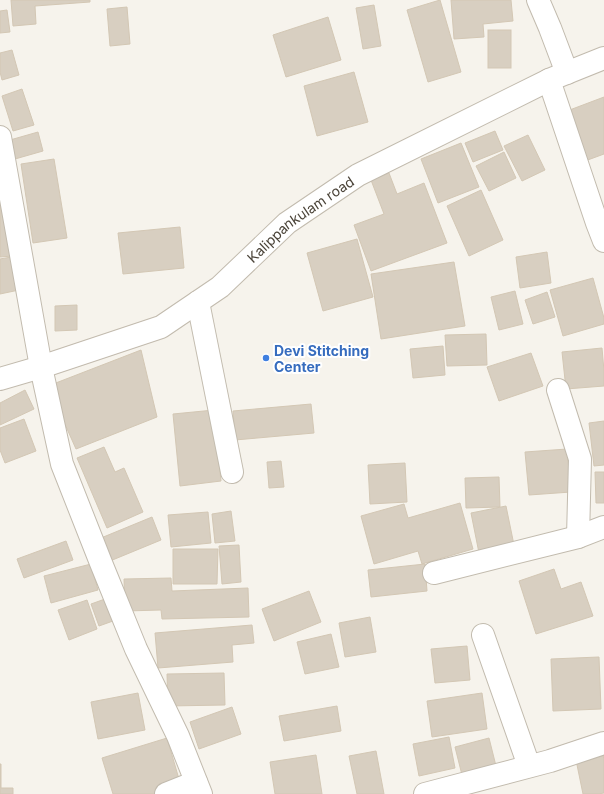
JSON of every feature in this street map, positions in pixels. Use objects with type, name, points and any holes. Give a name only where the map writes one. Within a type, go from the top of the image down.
[{"type":"street","points":[[538,0],[550,28],[558,76],[597,223],[604,240]]},
{"type":"street","name":"Kalippankulam road","points":[[0,379],[161,327],[220,287],[287,223],[358,175],[558,76],[604,58]]},
{"type":"street","points":[[0,137],[41,366],[62,464],[136,649],[178,736],[199,788],[166,794]]},
{"type":"street","points":[[198,302],[232,472]]},
{"type":"street","points":[[558,390],[580,459],[578,537]]},
{"type":"street","points":[[434,573],[578,537],[604,527]]},
{"type":"street","points":[[483,635],[529,766]]},
{"type":"street","points":[[426,794],[550,760],[604,743]]},
{"type":"building","points":[[11,0],[90,0],[90,2],[35,6],[36,24],[13,26]]},
{"type":"building","points":[[440,0],[461,72],[428,82],[407,10]]},
{"type":"building","points":[[451,0],[511,0],[513,21],[483,24],[484,37],[454,39]]},
{"type":"building","points":[[374,5],[381,46],[363,49],[356,8]]},
{"type":"building","points":[[127,7],[130,44],[110,46],[107,9]]},
{"type":"building","points":[[7,10],[10,32],[0,33],[0,11]]},
{"type":"building","points":[[328,17],[341,60],[286,77],[273,35]]},
{"type":"building","points":[[488,30],[511,30],[511,68],[488,68]]},
{"type":"building","points":[[12,50],[19,75],[2,80],[0,72],[0,53]]},
{"type":"building","points":[[354,72],[368,122],[317,136],[304,86]]},
{"type":"building","points":[[22,89],[34,125],[13,131],[2,96]]},
{"type":"building","points":[[604,97],[604,154],[585,161],[567,111]]},
{"type":"building","points":[[495,131],[503,150],[473,162],[465,143]]},
{"type":"building","points":[[38,132],[43,151],[15,159],[10,140]]},
{"type":"building","points":[[528,135],[545,170],[522,181],[504,146]]},
{"type":"building","points":[[461,143],[479,187],[438,203],[421,159]]},
{"type":"building","points":[[504,152],[516,178],[489,191],[476,166]]},
{"type":"building","points":[[54,159],[67,238],[33,243],[21,164]]},
{"type":"building","points":[[389,173],[397,194],[424,183],[447,243],[371,271],[354,225],[384,214],[371,180]]},
{"type":"building","points":[[0,175],[13,256],[0,257]]},
{"type":"building","points":[[481,190],[503,240],[469,256],[447,206]]},
{"type":"building","points":[[180,227],[184,268],[123,274],[118,233]]},
{"type":"building","points":[[357,239],[373,297],[323,311],[307,253]]},
{"type":"building","points":[[547,252],[551,283],[520,288],[516,257]]},
{"type":"building","points":[[11,257],[19,290],[0,294],[0,259]]},
{"type":"building","points":[[454,262],[465,326],[381,339],[371,274]]},
{"type":"building","points":[[593,278],[604,318],[604,324],[563,336],[550,290]]},
{"type":"building","points":[[515,291],[523,324],[499,330],[491,297]]},
{"type":"building","points":[[547,292],[555,317],[533,324],[525,300]]},
{"type":"building","points":[[77,305],[77,330],[55,331],[55,306]]},
{"type":"building","points":[[486,334],[487,365],[447,366],[445,335]]},
{"type":"building","points":[[443,346],[445,375],[413,378],[410,349]]},
{"type":"building","points":[[602,348],[604,386],[566,389],[562,352]]},
{"type":"building","points":[[141,350],[157,417],[76,449],[48,386]]},
{"type":"building","points":[[531,353],[543,386],[499,401],[487,367]]},
{"type":"building","points":[[25,390],[34,409],[0,425],[0,403]]},
{"type":"building","points":[[311,404],[314,433],[235,440],[233,411]]},
{"type":"building","points":[[214,410],[221,481],[180,486],[173,414]]},
{"type":"building","points":[[24,419],[36,451],[5,463],[0,450],[0,428]]},
{"type":"building","points":[[604,421],[604,465],[594,466],[589,423]]},
{"type":"building","points":[[104,447],[115,472],[124,468],[143,512],[107,528],[77,458]]},
{"type":"building","points":[[567,449],[571,492],[529,495],[525,452]]},
{"type":"building","points":[[281,461],[284,487],[269,488],[267,462]]},
{"type":"building","points":[[405,463],[407,502],[370,504],[368,465]]},
{"type":"building","points":[[595,472],[604,472],[604,503],[596,503]]},
{"type":"building","points":[[499,477],[500,507],[466,508],[465,478]]},
{"type":"building","points":[[460,503],[473,549],[422,564],[418,551],[374,564],[361,516],[404,504],[408,518]]},
{"type":"building","points":[[506,506],[514,545],[479,553],[471,513]]},
{"type":"building","points":[[231,511],[235,541],[215,543],[212,514]]},
{"type":"building","points":[[208,512],[211,543],[171,547],[168,515]]},
{"type":"building","points":[[152,517],[161,540],[110,561],[101,538]]},
{"type":"building","points":[[66,541],[73,560],[24,578],[17,559]]},
{"type":"building","points":[[239,545],[241,582],[222,584],[219,546]]},
{"type":"building","points":[[173,549],[218,549],[217,584],[173,584]]},
{"type":"building","points":[[91,564],[98,590],[51,603],[44,576]]},
{"type":"building","points":[[425,564],[427,591],[371,597],[368,570]]},
{"type":"building","points":[[554,569],[561,589],[581,582],[593,616],[536,634],[519,581]]},
{"type":"building","points":[[171,578],[172,591],[248,588],[249,617],[162,619],[161,610],[125,611],[124,579]]},
{"type":"building","points":[[309,591],[321,622],[274,641],[262,609]]},
{"type":"building","points":[[105,599],[113,621],[99,626],[91,604]]},
{"type":"building","points":[[87,600],[97,629],[69,640],[58,610]]},
{"type":"building","points":[[370,617],[376,652],[345,657],[339,623]]},
{"type":"building","points":[[252,625],[254,643],[232,645],[233,662],[158,668],[155,633]]},
{"type":"building","points":[[331,634],[339,667],[305,674],[297,642]]},
{"type":"building","points":[[467,646],[470,680],[435,683],[431,649]]},
{"type":"building","points":[[599,657],[601,709],[553,711],[551,659]]},
{"type":"building","points":[[224,673],[225,705],[168,706],[167,674]]},
{"type":"building","points":[[138,693],[145,730],[98,739],[91,702]]},
{"type":"building","points":[[482,693],[487,729],[432,737],[427,701]]},
{"type":"building","points":[[337,706],[341,731],[284,741],[279,716]]},
{"type":"building","points":[[232,707],[241,734],[199,749],[190,722]]},
{"type":"building","points":[[449,737],[455,768],[419,776],[413,744]]},
{"type":"building","points":[[167,738],[181,786],[154,794],[113,794],[102,758]]},
{"type":"building","points":[[489,738],[497,770],[463,779],[455,747]]},
{"type":"building","points":[[376,751],[384,794],[357,794],[349,756]]},
{"type":"building","points":[[603,754],[604,793],[583,794],[576,760]]},
{"type":"building","points":[[316,755],[322,794],[275,794],[270,762]]},
{"type":"building","points":[[0,764],[1,788],[13,788],[13,794],[0,794]]},
{"type":"place","name":"Devi Stitching Center","points":[[266,358]]}]
